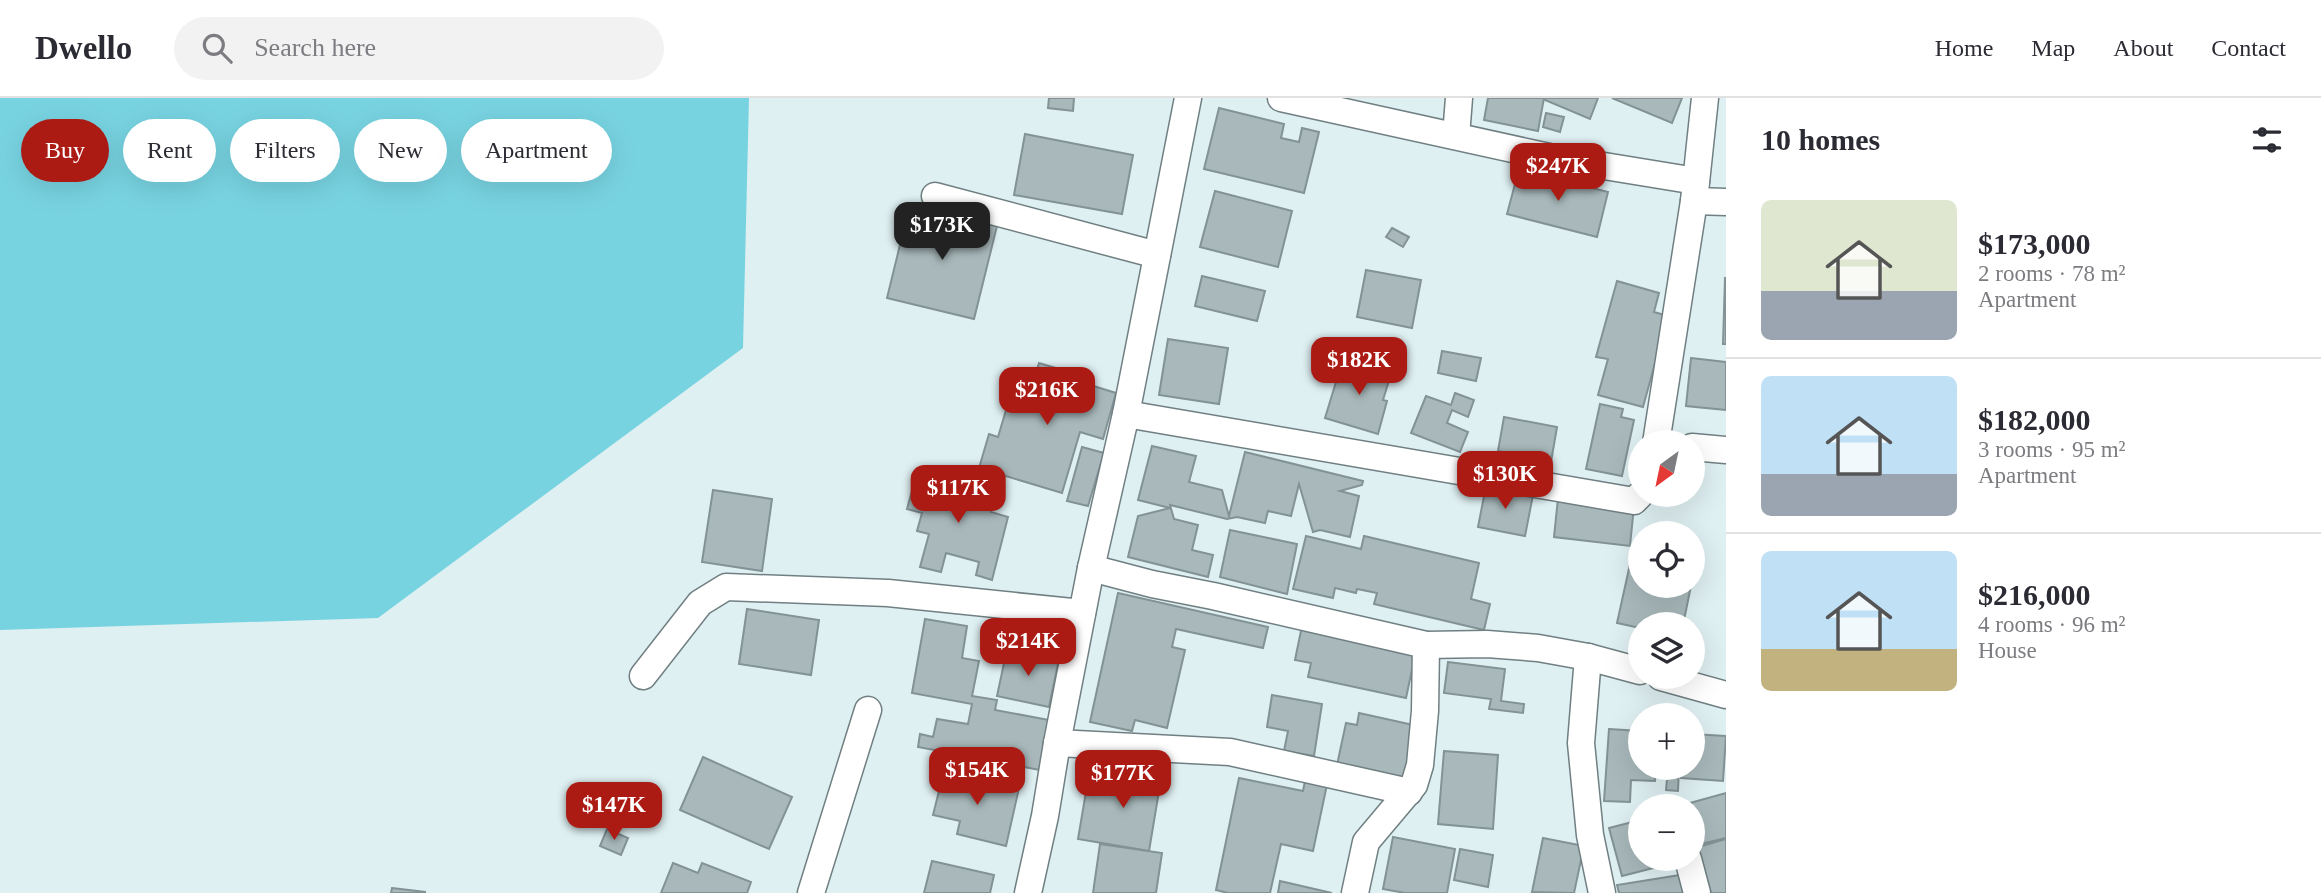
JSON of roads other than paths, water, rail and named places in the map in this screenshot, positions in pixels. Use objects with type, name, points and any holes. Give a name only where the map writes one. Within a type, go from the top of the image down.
[{"type":"street","points":[[1028,893],[1091,568],[1126,414],[1188,98]]},
{"type":"street","points":[[1281,98],[1695,191],[1726,202]]},
{"type":"street","points":[[1456,136],[1459,98]]},
{"type":"street","points":[[1658,430],[1695,191],[1705,98]]},
{"type":"street","points":[[935,196],[1157,255]]},
{"type":"street","points":[[1126,414],[1628,499]]},
{"type":"street","points":[[1705,448],[1726,450]]},
{"type":"street","points":[[1091,568],[1426,645],[1538,648],[1628,668]]},
{"type":"street","points":[[643,676],[700,603],[726,587],[888,593],[1082,613]]},
{"type":"street","points":[[1355,893],[1366,842],[1414,785],[1420,765],[1425,711],[1426,645]]},
{"type":"street","points":[[1588,657],[1581,743],[1590,835],[1602,893]]},
{"type":"street","points":[[1704,689],[1726,695]]},
{"type":"street","points":[[811,893],[868,710]]},
{"type":"street","points":[[1057,743],[1230,752],[1409,792]]},
{"type":"street","points":[[1691,871],[1697,893]]}]
